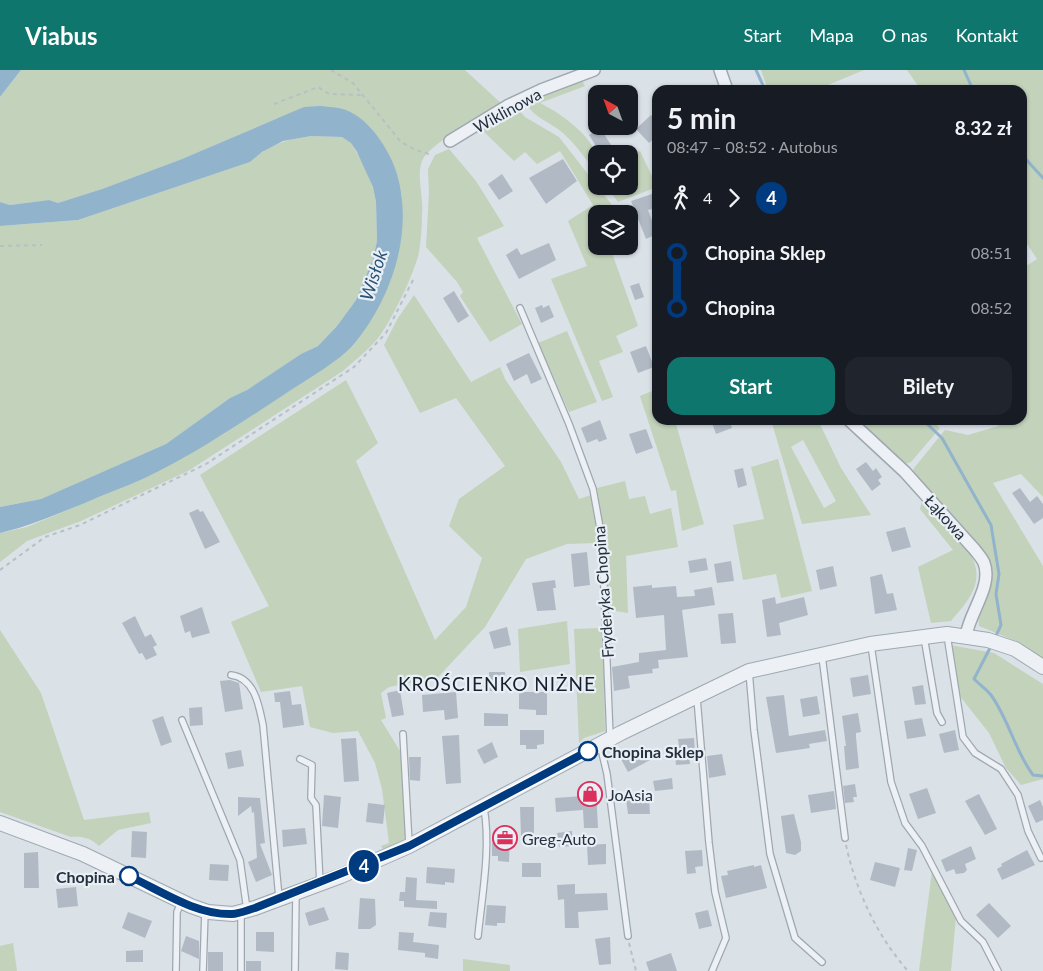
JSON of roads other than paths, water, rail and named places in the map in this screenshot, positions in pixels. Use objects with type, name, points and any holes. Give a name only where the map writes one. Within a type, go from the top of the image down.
[{"type":"street","name":"Wiklinowa","points":[[450,142],[509,105],[541,90],[594,70]]},
{"type":"street","points":[[720,70],[725,85]]},
{"type":"street","name":"Łąkowa","points":[[854,425],[905,472],[975,550],[984,564],[985,579],[967,626],[966,636]]},
{"type":"street","points":[[0,823],[83,854],[205,911],[233,914],[320,884],[409,846],[697,694],[748,671],[870,644],[947,634],[994,642],[1015,649],[1043,667]]},
{"type":"lane","name":"Fryderyka Chopina","points":[[520,308],[569,424],[593,489],[602,539],[607,774],[628,936]]},
{"type":"lane","points":[[947,634],[963,737],[975,753],[1001,769],[1018,795],[1028,831],[1041,858]]},
{"type":"lane","points":[[924,636],[937,714],[942,722]]},
{"type":"lane","points":[[870,644],[891,782],[905,823],[922,846],[961,922],[983,942],[998,971]]},
{"type":"lane","points":[[822,654],[845,838]]},
{"type":"lane","points":[[748,671],[770,854],[795,938],[822,962]]},
{"type":"lane","points":[[232,675],[241,676],[248,682],[257,699],[263,725],[280,899]]},
{"type":"lane","points":[[697,694],[709,843],[715,892],[726,938],[712,971]]},
{"type":"lane","points":[[182,720],[240,860],[244,911],[241,971]]},
{"type":"lane","points":[[403,734],[409,846]]},
{"type":"lane","points":[[300,759],[312,765],[311,798],[316,805],[320,884]]},
{"type":"lane","points":[[478,936],[485,846],[486,820],[484,808]]},
{"type":"lane","points":[[294,971],[296,893]]},
{"type":"lane","points":[[176,971],[177,912],[182,901]]},
{"type":"lane","points":[[203,971],[205,911]]},
{"type":"water","points":[[0,70],[21,70],[0,97]]},
{"type":"water","name":"Wisłok","points":[[320,106],[346,110],[355,114],[371,128],[384,146],[394,165],[402,196],[401,241],[389,285],[380,305],[355,343],[341,356],[313,376],[218,438],[164,469],[54,515],[0,533],[0,507],[41,499],[166,444],[230,398],[247,390],[301,354],[318,346],[337,326],[356,300],[373,259],[377,241],[376,202],[373,187],[357,152],[351,143],[342,137],[311,136],[283,141],[262,152],[250,162],[78,220],[0,226],[0,202],[10,205],[49,200],[58,203],[102,189],[182,159],[304,107]]},
{"type":"waterway","points":[[756,70],[763,85]]},
{"type":"waterway","points":[[964,70],[971,85]]},
{"type":"waterway","points":[[1027,160],[1043,178]]},
{"type":"waterway","points":[[928,425],[942,438],[991,525],[999,574],[996,594],[1001,625],[995,638]]},
{"type":"waterway","points":[[991,646],[974,679],[989,693],[997,705],[1021,756],[1033,775],[1043,776]]},
{"type":"place","name":"Chopina Sklep","points":[[588,751]]},
{"type":"place","name":"JoAsia","points":[[590,794]]},
{"type":"place","name":"Greg-Auto","points":[[505,838]]},
{"type":"place","name":"Chopina","points":[[129,876]]},
{"type":"district","name":"KROŚCIENKO NIŻNE","points":[[497,683]]}]
